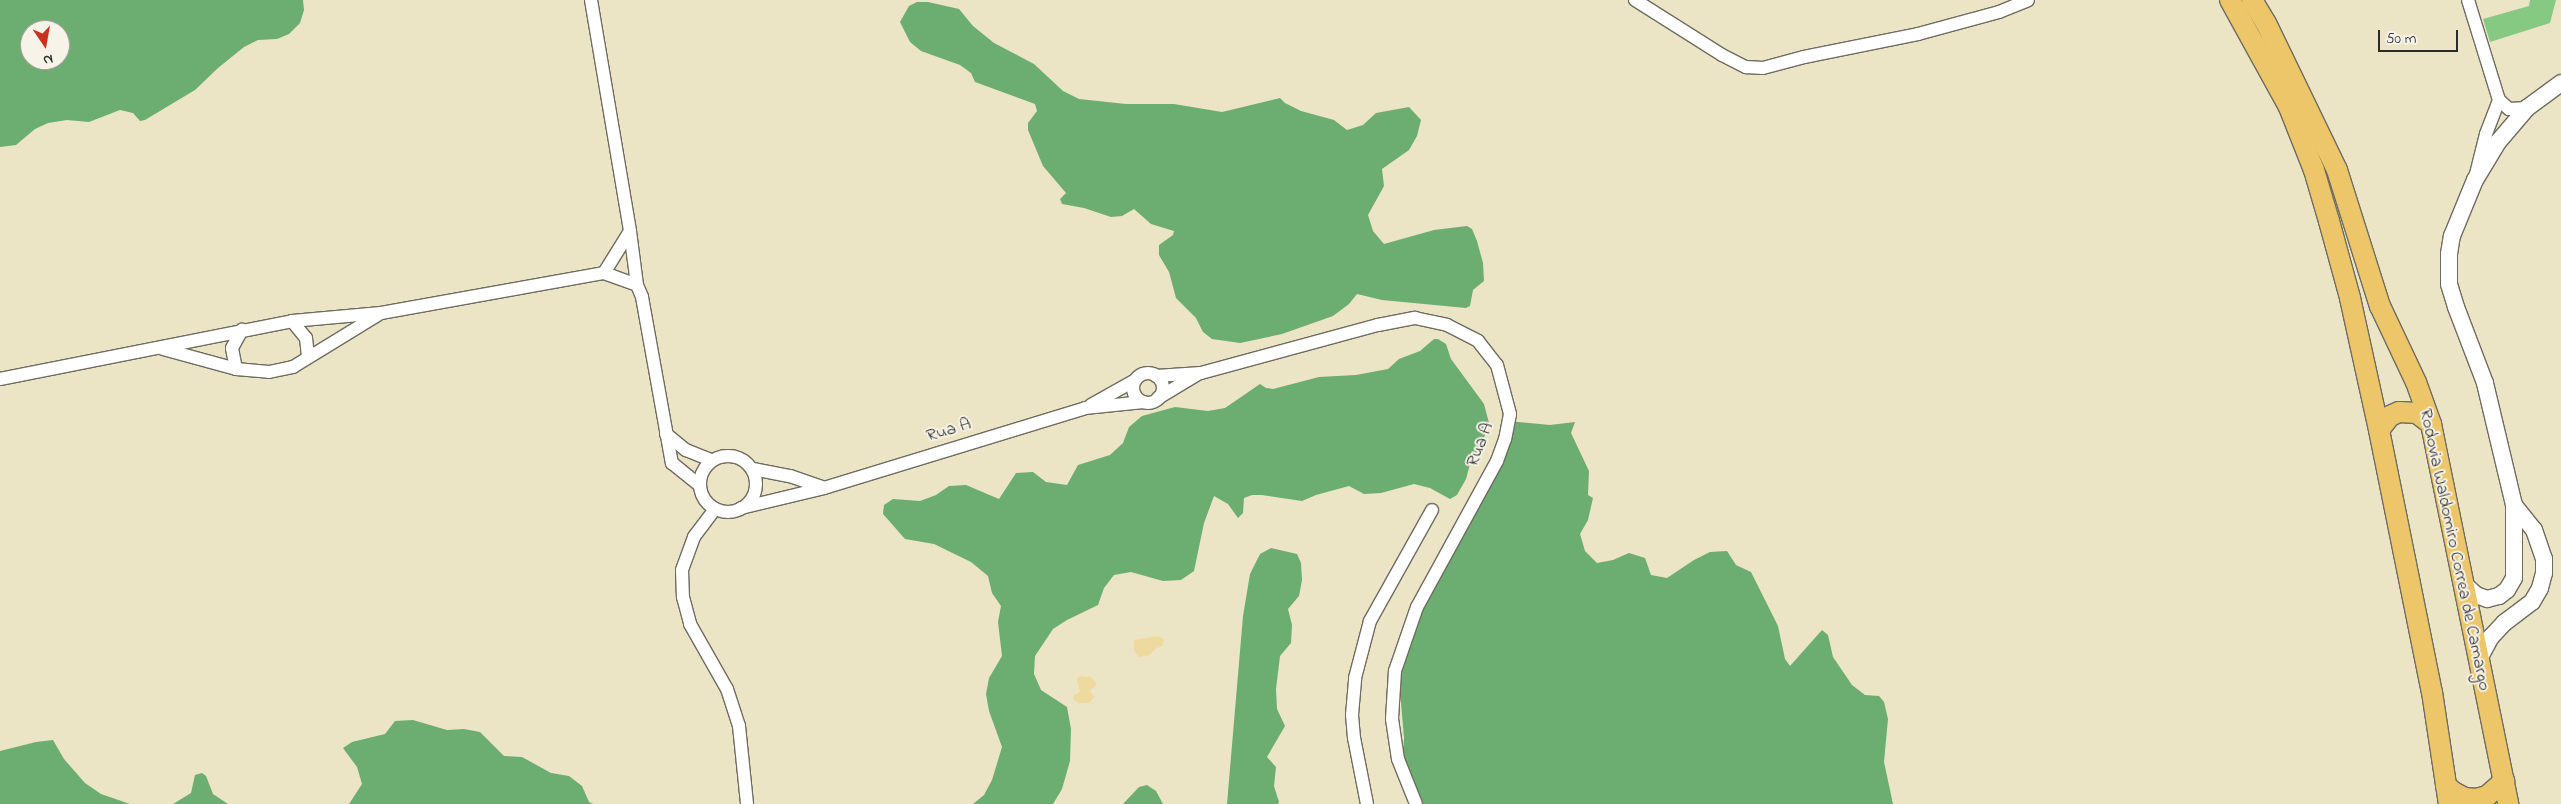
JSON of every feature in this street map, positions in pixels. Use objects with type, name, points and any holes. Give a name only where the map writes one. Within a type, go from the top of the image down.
[{"type":"main road","points":[[2230,0],[2288,107],[2314,170],[2350,298],[2432,692],[2448,795],[2454,793],[2465,798],[2476,799],[2492,793],[2504,781]]},
{"type":"main road","name":"Rodovia Waldomiro Correa de Camargo","points":[[2252,0],[2266,23],[2337,170],[2380,306],[2416,382],[2431,424],[2508,804]]},
{"type":"main road","points":[[2379,430],[2384,422],[2399,412],[2417,413],[2431,424]]},
{"type":"street","points":[[591,0],[630,231],[637,285],[642,297],[672,463],[700,486]]},
{"type":"street","points":[[1635,0],[1722,55],[1746,67],[1763,68],[1804,57],[1918,34],[2000,12],[2028,0]]},
{"type":"street","points":[[2468,0],[2499,100],[2509,109],[2527,108]]},
{"type":"street","points":[[2462,582],[2476,595],[2487,599],[2499,596],[2507,590],[2514,578],[2515,570],[2514,505],[2485,383],[2449,284],[2449,254],[2452,236],[2475,180],[2498,142],[2527,108],[2561,83]]},
{"type":"street","points":[[2475,180],[2486,134],[2499,100]]},
{"type":"street","points":[[604,273],[630,231]]},
{"type":"street","points":[[0,380],[161,349],[242,330],[292,321],[381,313],[604,273],[637,285]]},
{"type":"street","points":[[161,349],[236,369],[269,372],[293,367],[381,313]]},
{"type":"street","name":"Rua A","points":[[742,508],[824,488],[1084,408],[1134,381],[1142,374],[1152,373],[1156,376],[1201,373],[1378,325],[1415,318],[1447,325],[1478,341],[1497,365],[1510,414],[1505,439],[1496,461],[1417,607],[1395,672],[1392,719],[1398,759],[1416,804]]},
{"type":"street","points":[[292,321],[306,338],[308,357]]},
{"type":"street","points":[[236,369],[232,348],[242,330]]},
{"type":"street","name":"Rua A","points":[[1084,408],[1149,403],[1201,373]]},
{"type":"street","points":[[1156,376],[1162,384],[1158,398]]},
{"type":"street","points":[[1134,381],[1133,392],[1144,402]]},
{"type":"street","points":[[666,434],[686,450],[711,460],[730,455],[739,458],[753,469],[790,476],[824,488]]},
{"type":"street","points":[[711,460],[700,476],[700,486],[707,503],[715,509],[733,512],[749,503],[756,487],[753,469]]},
{"type":"street","points":[[2478,661],[2491,637],[2504,623],[2532,602],[2540,588],[2544,573],[2544,559],[2537,538],[2514,505]]},
{"type":"street","points":[[715,509],[694,537],[682,570],[683,597],[690,624],[727,689],[739,726],[748,804]]},
{"type":"street","points":[[1367,804],[1354,738],[1352,715],[1355,678],[1370,621],[1432,510]]},
{"type":"green space","points":[[0,0],[303,0],[304,10],[300,23],[289,34],[277,39],[258,40],[244,47],[195,90],[145,120],[140,121],[133,113],[120,110],[89,122],[67,120],[48,123],[35,129],[16,145],[0,147]]},
{"type":"green space","points":[[2530,0],[2556,0],[2550,23],[2490,42],[2483,19],[2529,6]]},
{"type":"green space","points":[[917,2],[928,2],[959,9],[973,26],[994,43],[1034,64],[1063,91],[1079,99],[1126,104],[1174,104],[1222,112],[1280,98],[1285,103],[1301,111],[1334,120],[1347,130],[1363,125],[1376,113],[1409,107],[1421,120],[1417,136],[1409,150],[1382,169],[1384,186],[1368,215],[1373,231],[1384,244],[1434,230],[1467,226],[1472,229],[1477,241],[1483,263],[1484,281],[1473,290],[1470,306],[1466,308],[1382,300],[1357,294],[1349,304],[1333,316],[1282,334],[1240,343],[1212,339],[1203,332],[1196,318],[1176,298],[1169,272],[1159,255],[1159,245],[1173,235],[1174,231],[1151,224],[1134,209],[1122,216],[1111,217],[1084,208],[1062,204],[1060,199],[1066,193],[1043,166],[1028,130],[1028,123],[1037,111],[1035,104],[975,82],[971,73],[960,65],[921,51],[910,42],[900,22],[909,6]]},
{"type":"green space","points":[[1434,339],[1438,339],[1446,344],[1451,359],[1484,404],[1489,423],[1482,444],[1470,464],[1466,479],[1457,495],[1450,499],[1430,488],[1414,484],[1381,493],[1364,494],[1349,486],[1302,501],[1252,495],[1244,498],[1243,513],[1238,518],[1228,504],[1214,496],[1204,523],[1194,571],[1181,580],[1163,581],[1131,572],[1114,575],[1104,588],[1098,605],[1053,629],[1035,656],[1034,674],[1041,690],[1067,707],[1071,729],[1070,761],[1062,789],[1053,804],[973,804],[984,795],[992,780],[1002,747],[989,711],[986,694],[989,678],[1002,656],[998,622],[1001,606],[992,593],[988,576],[971,562],[934,544],[905,539],[883,514],[884,505],[893,499],[920,501],[936,495],[949,486],[966,485],[999,499],[1016,473],[1033,472],[1046,482],[1067,485],[1078,465],[1110,455],[1123,443],[1129,427],[1142,416],[1175,407],[1208,411],[1225,408],[1260,384],[1266,388],[1273,389],[1319,377],[1356,375],[1388,369],[1399,359],[1420,351]]},
{"type":"green space","points":[[1508,421],[1550,425],[1575,422],[1571,433],[1589,471],[1588,495],[1593,498],[1588,520],[1580,534],[1585,551],[1597,563],[1613,560],[1629,553],[1645,558],[1651,575],[1667,578],[1710,552],[1727,551],[1736,565],[1751,572],[1778,626],[1785,659],[1790,666],[1822,630],[1828,635],[1833,657],[1852,685],[1865,695],[1879,696],[1884,702],[1888,719],[1884,762],[1893,804],[1415,804],[1403,754],[1404,738],[1400,691],[1401,662],[1406,640],[1488,484]]},
{"type":"green space","points":[[1271,548],[1297,554],[1301,563],[1302,580],[1299,596],[1288,609],[1292,625],[1291,643],[1280,656],[1276,689],[1277,709],[1285,726],[1267,757],[1276,767],[1274,786],[1279,802],[1278,804],[1227,804],[1243,616],[1250,574],[1260,554]]},
{"type":"green space","points":[[413,720],[447,730],[464,729],[480,732],[504,756],[522,757],[551,773],[569,776],[582,786],[589,802],[593,804],[349,804],[362,784],[357,767],[343,748],[352,742],[385,734],[395,721]]},
{"type":"green space","points":[[53,740],[64,759],[85,783],[101,794],[130,804],[0,804],[0,751]]},
{"type":"green space","points":[[202,773],[206,776],[213,794],[228,804],[173,804],[191,793],[195,775]]},
{"type":"green space","points":[[1147,785],[1156,791],[1163,804],[1123,804],[1139,787]]},
{"type":"sand","points":[[1158,636],[1164,639],[1162,646],[1155,649],[1150,655],[1139,657],[1134,651],[1134,640]]},
{"type":"sand","points":[[1079,676],[1091,677],[1096,683],[1096,686],[1090,690],[1094,697],[1089,703],[1078,703],[1073,699],[1074,695],[1080,692],[1077,679]]}]
